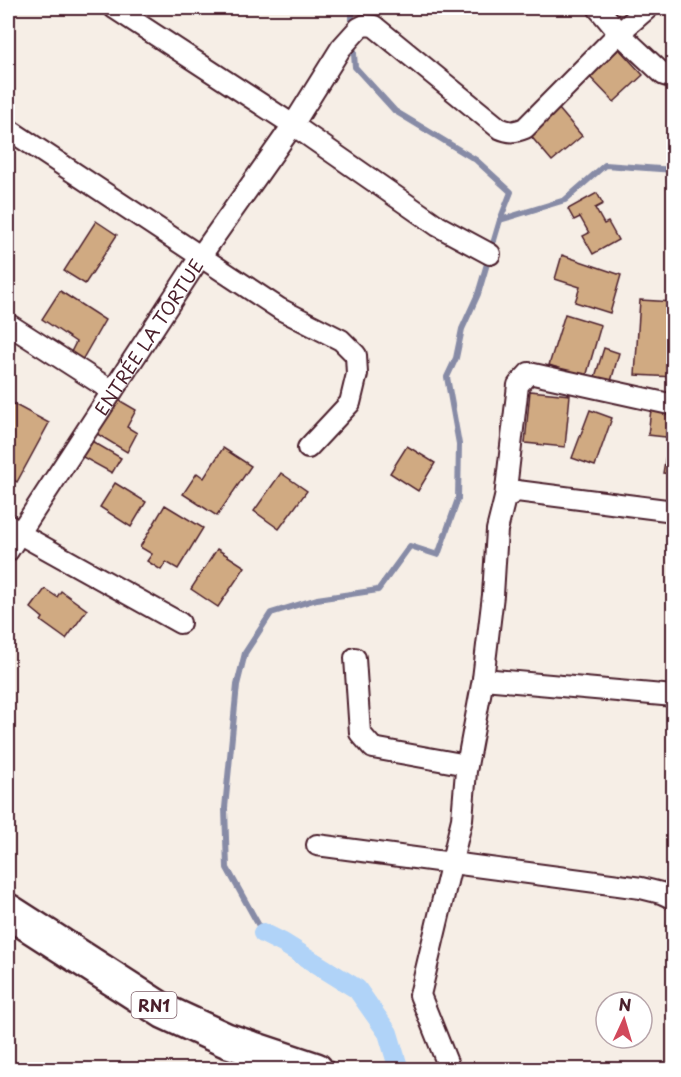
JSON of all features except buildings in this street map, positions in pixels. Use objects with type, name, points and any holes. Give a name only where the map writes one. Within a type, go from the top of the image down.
[{"type":"highway","name":"RN1","points":[[8,911],[165,1012],[225,1040],[316,1070]]},
{"type":"street","points":[[114,8],[293,125],[438,226],[490,254]]},
{"type":"street","points":[[598,8],[619,33],[664,75],[674,78]]},
{"type":"street","points":[[619,33],[648,8]]},
{"type":"street","name":"ENTRÉE LA TORTUE","points":[[8,551],[14,529],[112,391],[200,257],[293,125],[342,48],[359,27],[374,26],[499,129],[509,132],[525,128],[619,33]]},
{"type":"street","points":[[8,129],[280,309],[341,340],[356,355],[357,374],[350,403],[308,448]]},
{"type":"street","points":[[8,324],[112,391]]},
{"type":"street","points":[[450,1070],[420,995],[462,819],[467,765],[483,679],[493,595],[497,530],[505,498],[518,384],[530,373],[674,405]]},
{"type":"street","points":[[505,498],[517,491],[674,511]]},
{"type":"street","points":[[14,529],[180,623]]},
{"type":"street","points":[[355,658],[360,733],[373,748],[467,765]]},
{"type":"street","points":[[483,679],[674,696]]},
{"type":"street","points":[[317,845],[641,888],[661,892],[674,899]]},
{"type":"waterway","points":[[352,8],[352,27]]},
{"type":"waterway","points":[[263,933],[227,868],[225,808],[237,685],[245,653],[271,613],[317,599],[378,590],[410,546],[438,555],[458,499],[459,444],[447,377],[456,358],[462,329],[478,294],[500,220],[511,192],[476,160],[395,111],[355,67],[353,41]]},
{"type":"waterway","points":[[500,220],[565,200],[605,165],[674,170]]},
{"type":"waterway","points":[[263,933],[357,989],[388,1033],[399,1070]]}]
